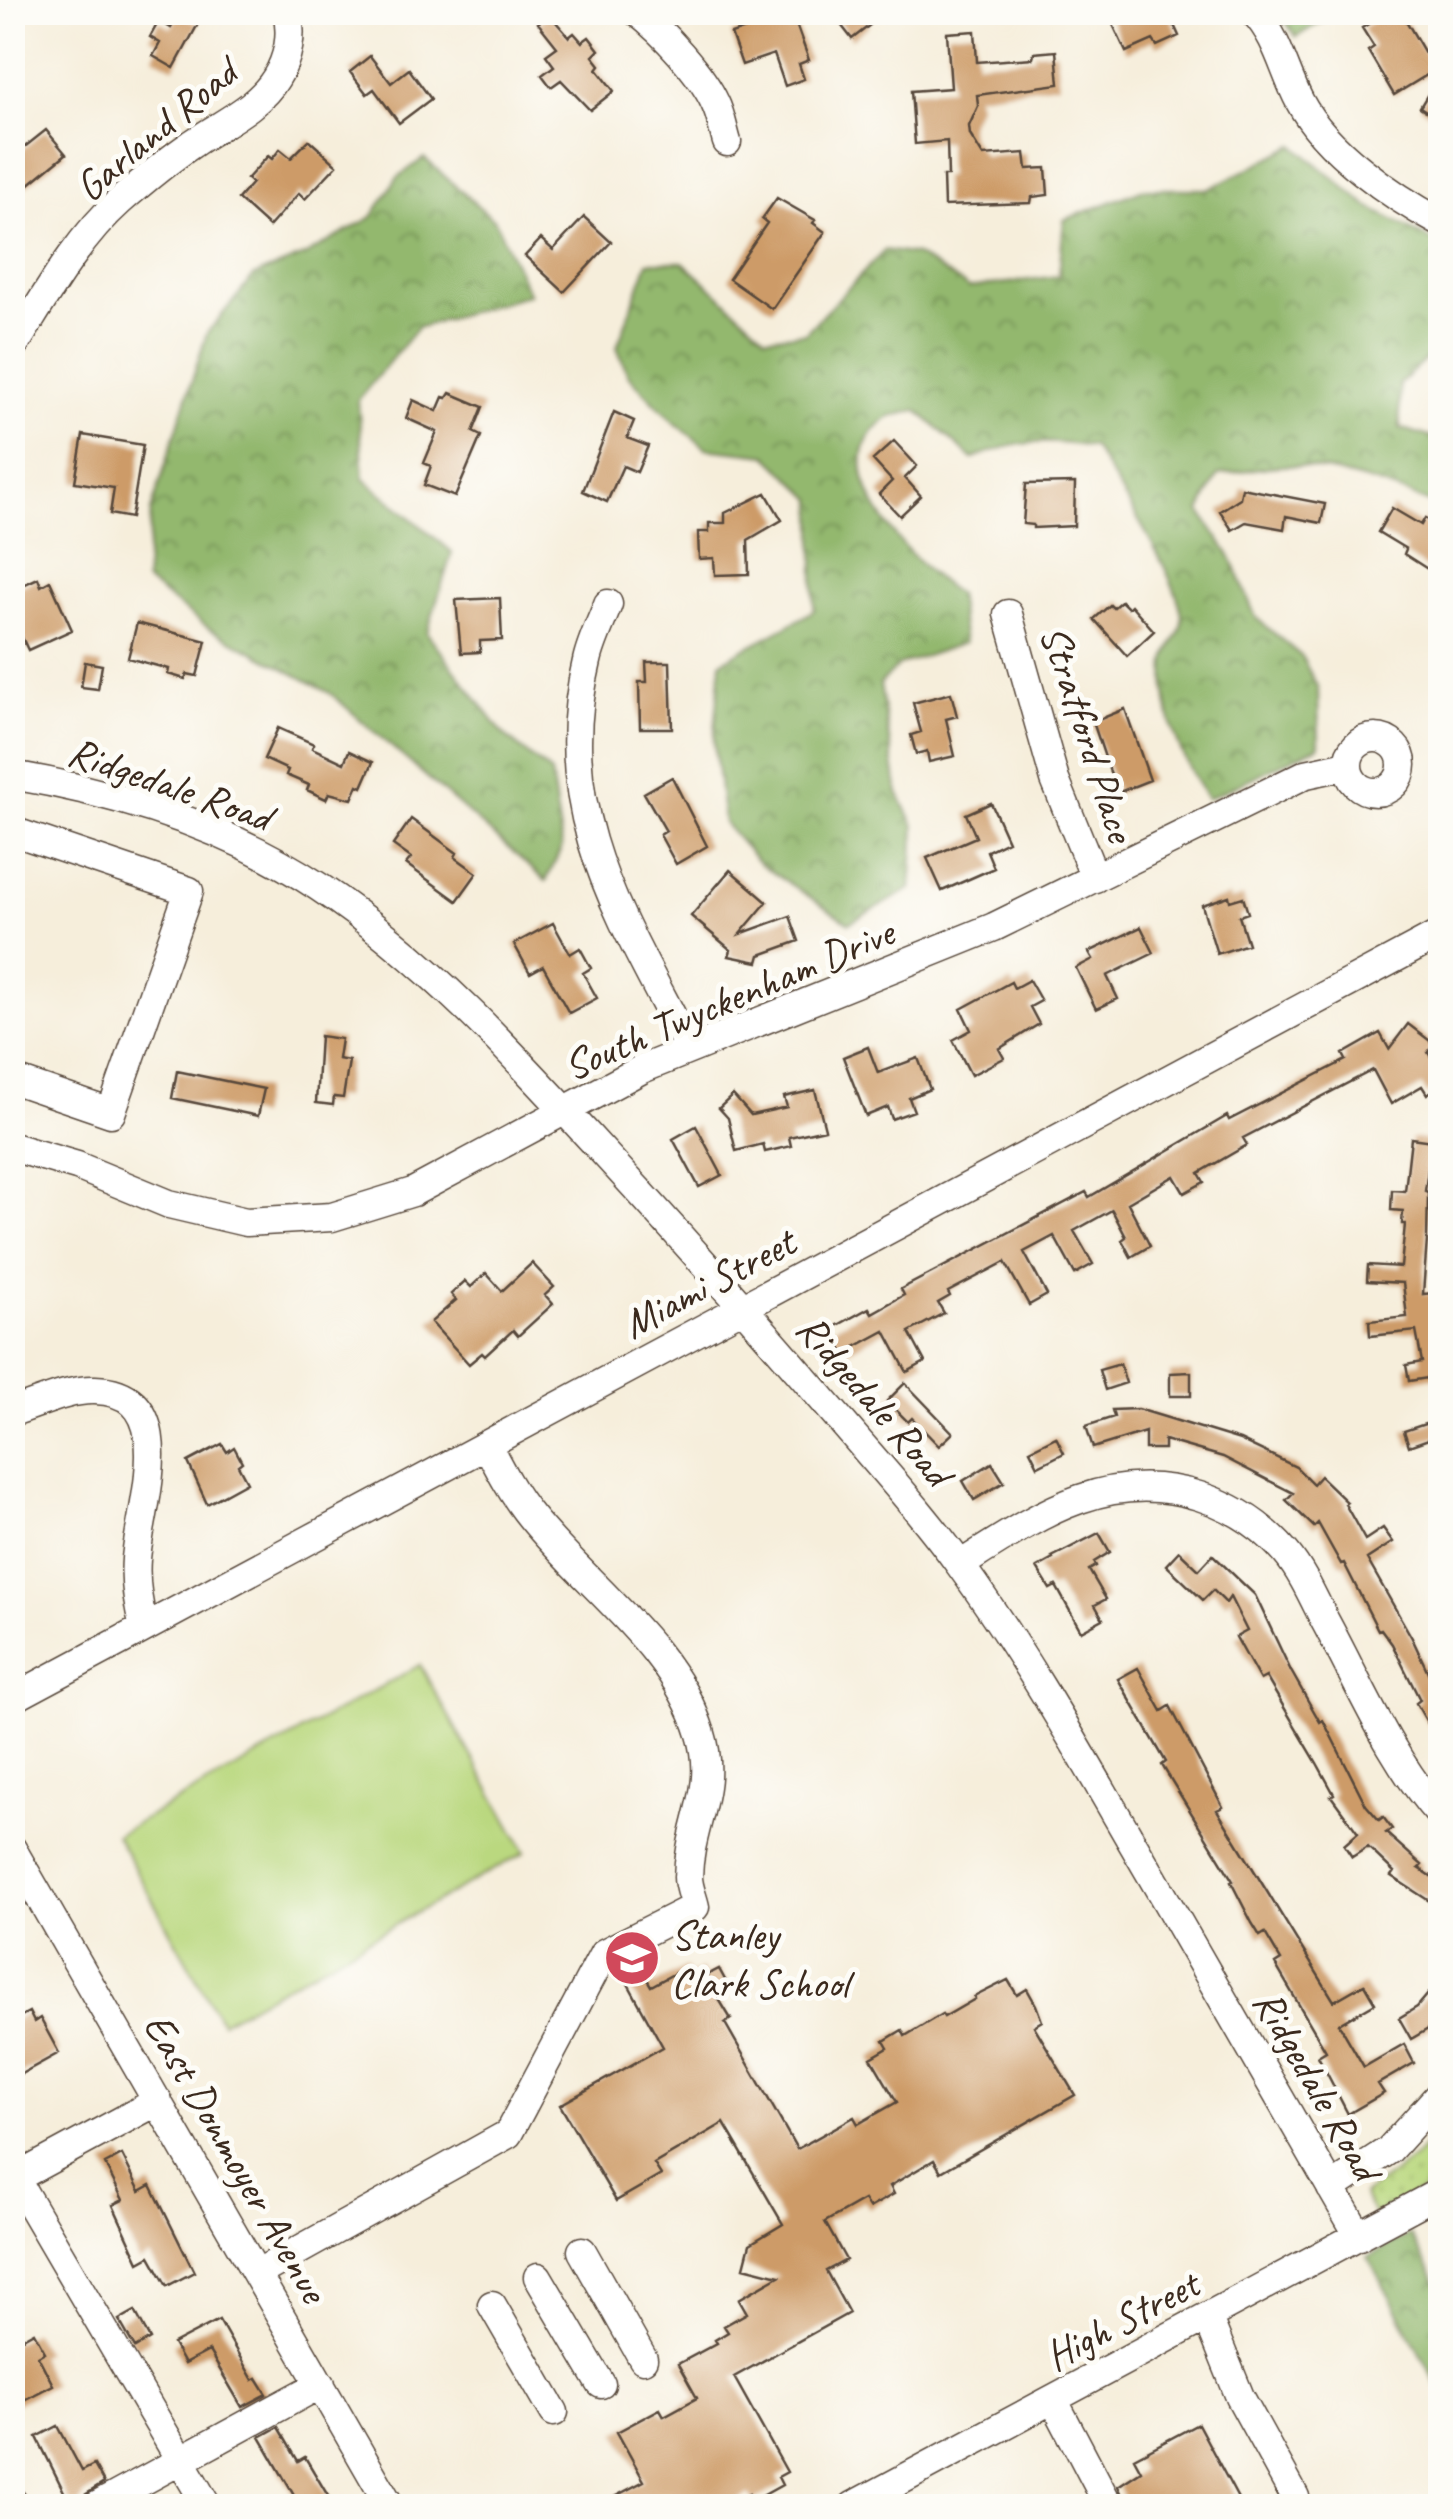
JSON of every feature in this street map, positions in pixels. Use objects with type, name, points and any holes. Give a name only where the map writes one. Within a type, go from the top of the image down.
[{"type":"street","name":"Garland Road","points":[[12,349],[70,261],[117,204],[266,91],[278,76],[288,46],[287,12]]},
{"type":"street","points":[[636,12],[706,86],[727,142]]},
{"type":"street","points":[[1254,12],[1270,31],[1302,107],[1322,132],[1396,195],[1440,222]]},
{"type":"street","points":[[608,604],[587,659],[579,706],[576,756],[580,800],[591,847],[608,892],[688,1049]]},
{"type":"street","name":"Stratford Place","points":[[1008,614],[1055,780],[1096,878]]},
{"type":"street","name":"South Twyckenham Drive","points":[[12,1147],[77,1166],[168,1204],[246,1222],[332,1217],[413,1192],[606,1087],[688,1049],[911,963],[1096,878],[1306,774],[1348,765]]},
{"type":"street","name":"Ridgedale Road","points":[[12,776],[89,790],[202,828],[316,884],[426,970],[565,1111],[744,1308],[931,1525],[960,1565],[1063,1723],[1359,2236]]},
{"type":"street","points":[[12,831],[189,891],[111,1113],[12,1080]]},
{"type":"street","name":"Miami Street","points":[[12,1699],[1440,934]]},
{"type":"street","points":[[12,1412],[94,1390],[128,1400],[145,1420],[151,1442],[150,1462],[135,1565],[136,1596],[144,1628]]},
{"type":"street","points":[[258,2273],[508,2134],[604,1953],[696,1907],[688,1880],[692,1844],[708,1779],[708,1760],[685,1694],[654,1650],[532,1518],[487,1445]]},
{"type":"street","points":[[960,1565],[1034,1520],[1076,1498],[1099,1492],[1127,1487],[1169,1490],[1234,1510],[1255,1523],[1289,1556],[1408,1774],[1440,1814]]},
{"type":"street","name":"East Donmoyer Avenue","points":[[17,1866],[258,2273],[390,2506]]},
{"type":"street","points":[[1331,2188],[1389,2150],[1440,2094]]},
{"type":"street","points":[[158,2102],[14,2177],[207,2506]]},
{"type":"street","name":"High Street","points":[[853,2506],[1433,2196]]},
{"type":"street","points":[[582,2252],[643,2359]]},
{"type":"street","points":[[538,2277],[602,2384]]},
{"type":"street","points":[[492,2305],[554,2412]]},
{"type":"street","points":[[1208,2318],[1240,2398],[1295,2497]]},
{"type":"street","points":[[97,2506],[321,2384]]},
{"type":"street","points":[[1054,2400],[1110,2506]]},
{"type":"green space","points":[[1280,13],[1336,13],[1296,37]]},
{"type":"green space","points":[[1294,145],[1367,206],[1440,245],[1438,348],[1399,384],[1400,428],[1440,440],[1440,508],[1362,479],[1281,466],[1218,475],[1200,511],[1231,557],[1256,618],[1301,656],[1318,688],[1319,746],[1207,799],[1174,733],[1166,698],[1166,661],[1182,624],[1179,601],[1145,532],[1093,447],[1032,443],[973,459],[917,410],[893,416],[868,439],[862,462],[867,487],[897,538],[957,594],[964,643],[899,665],[880,684],[898,793],[915,827],[911,889],[849,923],[760,864],[724,823],[714,742],[721,662],[814,610],[814,500],[767,455],[706,448],[628,375],[617,347],[648,262],[683,262],[766,337],[805,333],[885,250],[916,255],[969,288],[1059,276],[1064,220],[1144,189],[1209,189]]},
{"type":"green space","points":[[424,158],[495,221],[529,294],[417,328],[358,400],[364,479],[452,552],[427,633],[504,735],[551,773],[562,847],[546,881],[330,693],[210,629],[145,581],[151,511],[207,333],[254,276],[304,256],[372,217],[397,178]]},
{"type":"green space","points":[[420,1665],[525,1852],[221,2022],[116,1835]]},
{"type":"green space","points":[[1440,2130],[1440,2181],[1375,2215],[1363,2195],[1413,2159]]},
{"type":"green space","points":[[1410,2234],[1440,2290],[1440,2390],[1368,2257]]},
{"type":"building","points":[[831,12],[860,12],[870,25],[852,39]]},
{"type":"building","points":[[1107,12],[1126,12],[1129,19],[1142,12],[1168,12],[1179,36],[1157,46],[1153,40],[1126,52]]},
{"type":"building","points":[[1388,12],[1401,12],[1435,70],[1394,95],[1368,51],[1374,47],[1362,28]]},
{"type":"building","points":[[792,13],[809,60],[799,64],[804,79],[785,86],[774,54],[742,65],[731,34]]},
{"type":"building","points":[[179,14],[198,24],[174,68],[153,56],[160,43],[150,37],[159,21],[171,28]]},
{"type":"building","points":[[549,14],[569,37],[574,33],[582,42],[589,37],[599,50],[593,56],[600,65],[597,69],[614,91],[590,110],[561,80],[551,87],[542,75],[554,66],[546,55],[557,47],[538,23]]},
{"type":"building","points":[[975,31],[977,62],[1033,58],[1034,53],[1056,51],[1059,84],[977,95],[978,106],[969,126],[983,156],[1025,153],[1027,169],[1046,168],[1048,195],[1032,197],[1031,203],[944,206],[947,141],[915,144],[911,91],[951,88],[947,33]]},
{"type":"building","points":[[370,56],[391,83],[409,69],[431,99],[399,123],[374,89],[367,94],[350,72]]},
{"type":"building","points":[[1440,74],[1440,120],[1420,107]]},
{"type":"building","points":[[46,130],[66,154],[12,198],[12,157]]},
{"type":"building","points":[[309,140],[337,165],[305,199],[299,193],[269,227],[238,199],[252,183],[247,179],[268,156],[272,159],[280,149],[291,158]]},
{"type":"building","points":[[777,198],[815,220],[813,223],[825,232],[772,309],[729,279],[767,223],[762,219]]},
{"type":"building","points":[[584,217],[611,242],[564,292],[525,256],[541,239],[553,250]]},
{"type":"building","points":[[450,393],[483,407],[473,432],[481,436],[455,497],[424,485],[431,466],[424,463],[437,432],[406,418],[413,400],[437,411],[443,397]]},
{"type":"building","points":[[614,412],[634,421],[627,438],[648,446],[637,472],[623,466],[607,502],[583,491]]},
{"type":"building","points":[[83,435],[143,445],[131,518],[110,514],[114,488],[75,482]]},
{"type":"building","points":[[894,441],[917,466],[905,478],[921,496],[900,516],[879,494],[892,481],[873,460]]},
{"type":"building","points":[[1075,483],[1074,526],[1033,528],[1023,524],[1026,484]]},
{"type":"building","points":[[1242,488],[1325,504],[1321,523],[1286,516],[1284,529],[1246,522],[1232,530],[1220,511],[1240,498]]},
{"type":"building","points":[[766,493],[782,520],[748,540],[749,574],[715,575],[714,558],[699,559],[698,532],[709,532],[709,523],[725,523],[725,513]]},
{"type":"building","points":[[1392,508],[1421,525],[1425,518],[1440,527],[1440,577],[1378,532]]},
{"type":"building","points":[[38,578],[41,586],[50,581],[72,630],[28,650],[12,616],[12,590]]},
{"type":"building","points":[[500,598],[502,640],[480,641],[480,652],[461,653],[456,600]]},
{"type":"building","points":[[1121,601],[1128,608],[1131,605],[1154,631],[1127,656],[1094,619]]},
{"type":"building","points":[[137,623],[206,641],[197,676],[187,674],[185,679],[168,674],[169,669],[128,658]]},
{"type":"building","points":[[85,662],[102,665],[98,689],[81,687]]},
{"type":"building","points":[[646,662],[670,662],[672,728],[640,728],[639,682],[647,682]]},
{"type":"building","points":[[951,693],[957,716],[946,719],[955,756],[929,762],[927,751],[916,754],[911,735],[921,732],[913,703]]},
{"type":"building","points":[[1125,709],[1150,780],[1117,793],[1093,722]]},
{"type":"building","points":[[278,728],[344,763],[349,751],[373,762],[362,787],[358,785],[352,799],[329,793],[326,799],[307,790],[309,785],[264,759]]},
{"type":"building","points":[[672,777],[707,846],[676,864],[660,835],[666,831],[644,793]]},
{"type":"building","points":[[991,803],[1008,841],[987,851],[994,868],[942,891],[927,858],[976,837],[966,814]]},
{"type":"building","points":[[411,819],[477,873],[457,901],[406,864],[411,858],[393,845]]},
{"type":"building","points":[[730,870],[767,902],[740,934],[790,916],[799,941],[760,955],[758,962],[729,956],[731,950],[691,916]]},
{"type":"building","points":[[1229,896],[1230,901],[1243,897],[1248,913],[1239,916],[1248,944],[1217,954],[1202,905]]},
{"type":"building","points":[[553,923],[570,954],[580,948],[591,968],[583,973],[597,998],[569,1013],[543,966],[530,973],[514,944]]},
{"type":"building","points":[[1141,927],[1154,953],[1107,976],[1118,999],[1096,1009],[1076,968],[1093,959],[1089,952]]},
{"type":"building","points":[[1029,980],[1041,1001],[1030,1007],[1039,1024],[999,1049],[1004,1058],[971,1075],[953,1040],[971,1030],[961,1009],[1011,982],[1014,988]]},
{"type":"building","points":[[1408,1024],[1434,1044],[1428,1052],[1440,1074],[1440,1086],[1427,1094],[1422,1086],[1391,1104],[1373,1070],[1243,1138],[1247,1145],[1199,1173],[1204,1182],[1184,1193],[1174,1176],[1128,1203],[1150,1246],[1131,1257],[1112,1210],[1074,1231],[1093,1264],[1075,1274],[1054,1236],[1024,1252],[1047,1295],[1029,1305],[1005,1262],[948,1292],[950,1296],[938,1303],[944,1313],[909,1332],[925,1362],[907,1372],[885,1331],[844,1353],[831,1329],[869,1308],[872,1313],[904,1295],[901,1289],[1086,1192],[1089,1197],[1227,1116],[1229,1120],[1346,1060],[1343,1054],[1380,1033],[1389,1049]]},
{"type":"building","points":[[320,1036],[341,1039],[338,1059],[349,1061],[343,1098],[334,1097],[333,1105],[316,1103]]},
{"type":"building","points":[[868,1047],[878,1073],[918,1058],[930,1089],[909,1098],[914,1111],[892,1119],[888,1107],[866,1116],[843,1057]]},
{"type":"building","points":[[177,1071],[264,1089],[258,1116],[172,1098]]},
{"type":"building","points":[[815,1090],[825,1129],[789,1137],[791,1146],[765,1152],[763,1144],[736,1151],[728,1118],[719,1108],[733,1095],[751,1115],[787,1107],[784,1097]]},
{"type":"building","points":[[696,1126],[722,1175],[699,1187],[673,1139]]},
{"type":"building","points":[[1411,1138],[1432,1141],[1425,1191],[1428,1192],[1423,1294],[1433,1293],[1440,1376],[1409,1381],[1406,1365],[1422,1362],[1416,1331],[1370,1336],[1369,1321],[1407,1317],[1403,1283],[1367,1281],[1368,1265],[1401,1267],[1405,1224],[1403,1211],[1391,1210],[1392,1190],[1405,1191]]},
{"type":"building","points":[[532,1263],[554,1287],[545,1295],[553,1304],[518,1336],[513,1330],[485,1356],[482,1353],[469,1364],[431,1322],[456,1300],[451,1294],[465,1281],[471,1287],[486,1273],[502,1291]]},
{"type":"building","points":[[1120,1364],[1126,1383],[1105,1390],[1099,1370]]},
{"type":"building","points":[[1191,1372],[1191,1396],[1170,1396],[1170,1373]]},
{"type":"building","points":[[905,1383],[953,1433],[939,1446],[912,1418],[908,1422],[887,1401]]},
{"type":"building","points":[[1138,1409],[1240,1440],[1296,1467],[1313,1484],[1320,1476],[1347,1502],[1365,1540],[1383,1528],[1393,1542],[1367,1559],[1412,1638],[1440,1698],[1440,1745],[1416,1703],[1420,1700],[1392,1644],[1378,1630],[1344,1563],[1341,1564],[1318,1523],[1314,1527],[1286,1500],[1293,1493],[1223,1457],[1164,1440],[1164,1449],[1145,1449],[1145,1432],[1093,1448],[1086,1426],[1114,1417],[1112,1410]]},
{"type":"building","points":[[1440,1419],[1440,1435],[1409,1446],[1404,1431]]},
{"type":"building","points":[[1056,1437],[1064,1453],[1038,1466],[1030,1450]]},
{"type":"building","points":[[222,1444],[227,1452],[234,1447],[247,1482],[207,1504],[188,1462]]},
{"type":"building","points":[[992,1463],[1004,1482],[974,1500],[963,1481]]},
{"type":"building","points":[[1099,1533],[1110,1552],[1089,1570],[1106,1599],[1095,1605],[1103,1619],[1081,1631],[1056,1586],[1050,1589],[1037,1568]]},
{"type":"building","points":[[1179,1551],[1199,1570],[1213,1555],[1255,1595],[1291,1671],[1320,1722],[1323,1720],[1366,1805],[1379,1820],[1383,1817],[1392,1829],[1386,1833],[1422,1865],[1419,1868],[1440,1882],[1440,1908],[1391,1876],[1394,1872],[1368,1847],[1352,1857],[1344,1845],[1358,1833],[1331,1796],[1334,1794],[1266,1677],[1260,1680],[1236,1637],[1247,1631],[1230,1597],[1226,1603],[1213,1590],[1203,1600],[1166,1565]]},
{"type":"building","points":[[1138,1668],[1162,1711],[1170,1706],[1223,1807],[1217,1810],[1334,2001],[1364,1984],[1375,2003],[1339,2024],[1364,2067],[1404,2044],[1414,2063],[1378,2084],[1384,2093],[1348,2114],[1318,2056],[1326,2051],[1275,1964],[1281,1960],[1265,1933],[1260,1936],[1252,1923],[1233,1881],[1162,1765],[1166,1762],[1118,1679]]},
{"type":"building","points":[[637,1962],[651,1986],[686,1967],[690,1975],[701,1969],[705,1976],[719,1969],[730,1989],[717,1996],[731,2019],[725,2023],[797,2149],[854,2117],[858,2124],[897,2102],[871,2058],[888,2048],[884,2041],[902,2030],[905,2036],[942,2014],[944,2017],[1008,1980],[1017,1995],[1027,1989],[1042,2021],[1034,2026],[1075,2095],[941,2172],[934,2160],[890,2186],[894,2194],[869,2208],[864,2200],[825,2222],[846,2260],[826,2271],[849,2313],[734,2377],[787,2472],[778,2477],[782,2485],[753,2501],[749,2494],[725,2506],[597,2506],[644,2481],[617,2432],[660,2409],[664,2416],[697,2398],[678,2364],[717,2343],[715,2340],[728,2332],[724,2326],[747,2313],[739,2299],[779,2276],[744,2267],[750,2244],[783,2224],[724,2123],[654,2164],[661,2175],[616,2201],[560,2105],[663,2047],[621,1971]]},
{"type":"building","points":[[1440,1980],[1440,2022],[1411,2039],[1399,2018],[1417,2007]]},
{"type":"building","points":[[29,2012],[34,2022],[40,2018],[59,2053],[19,2075],[12,2064],[12,2021]]},
{"type":"building","points":[[122,2155],[140,2191],[151,2185],[194,2272],[167,2286],[150,2256],[139,2262],[113,2205],[123,2200],[105,2164]]},
{"type":"building","points":[[135,2311],[150,2339],[135,2348],[119,2320]]},
{"type":"building","points":[[219,2320],[253,2380],[257,2378],[267,2394],[242,2407],[209,2351],[184,2364],[173,2344]]},
{"type":"building","points":[[34,2332],[45,2352],[38,2356],[53,2385],[12,2406],[12,2344]]},
{"type":"building","points":[[1198,2424],[1242,2506],[1127,2506],[1118,2486],[1141,2471],[1134,2458]]},
{"type":"building","points":[[58,2426],[82,2471],[94,2465],[104,2483],[83,2496],[79,2506],[71,2506],[37,2437]]},
{"type":"building","points":[[278,2427],[298,2461],[305,2457],[334,2506],[300,2506],[260,2437]]},
{"type":"place","name":"Stanley Clark School","points":[[632,1958]]}]
